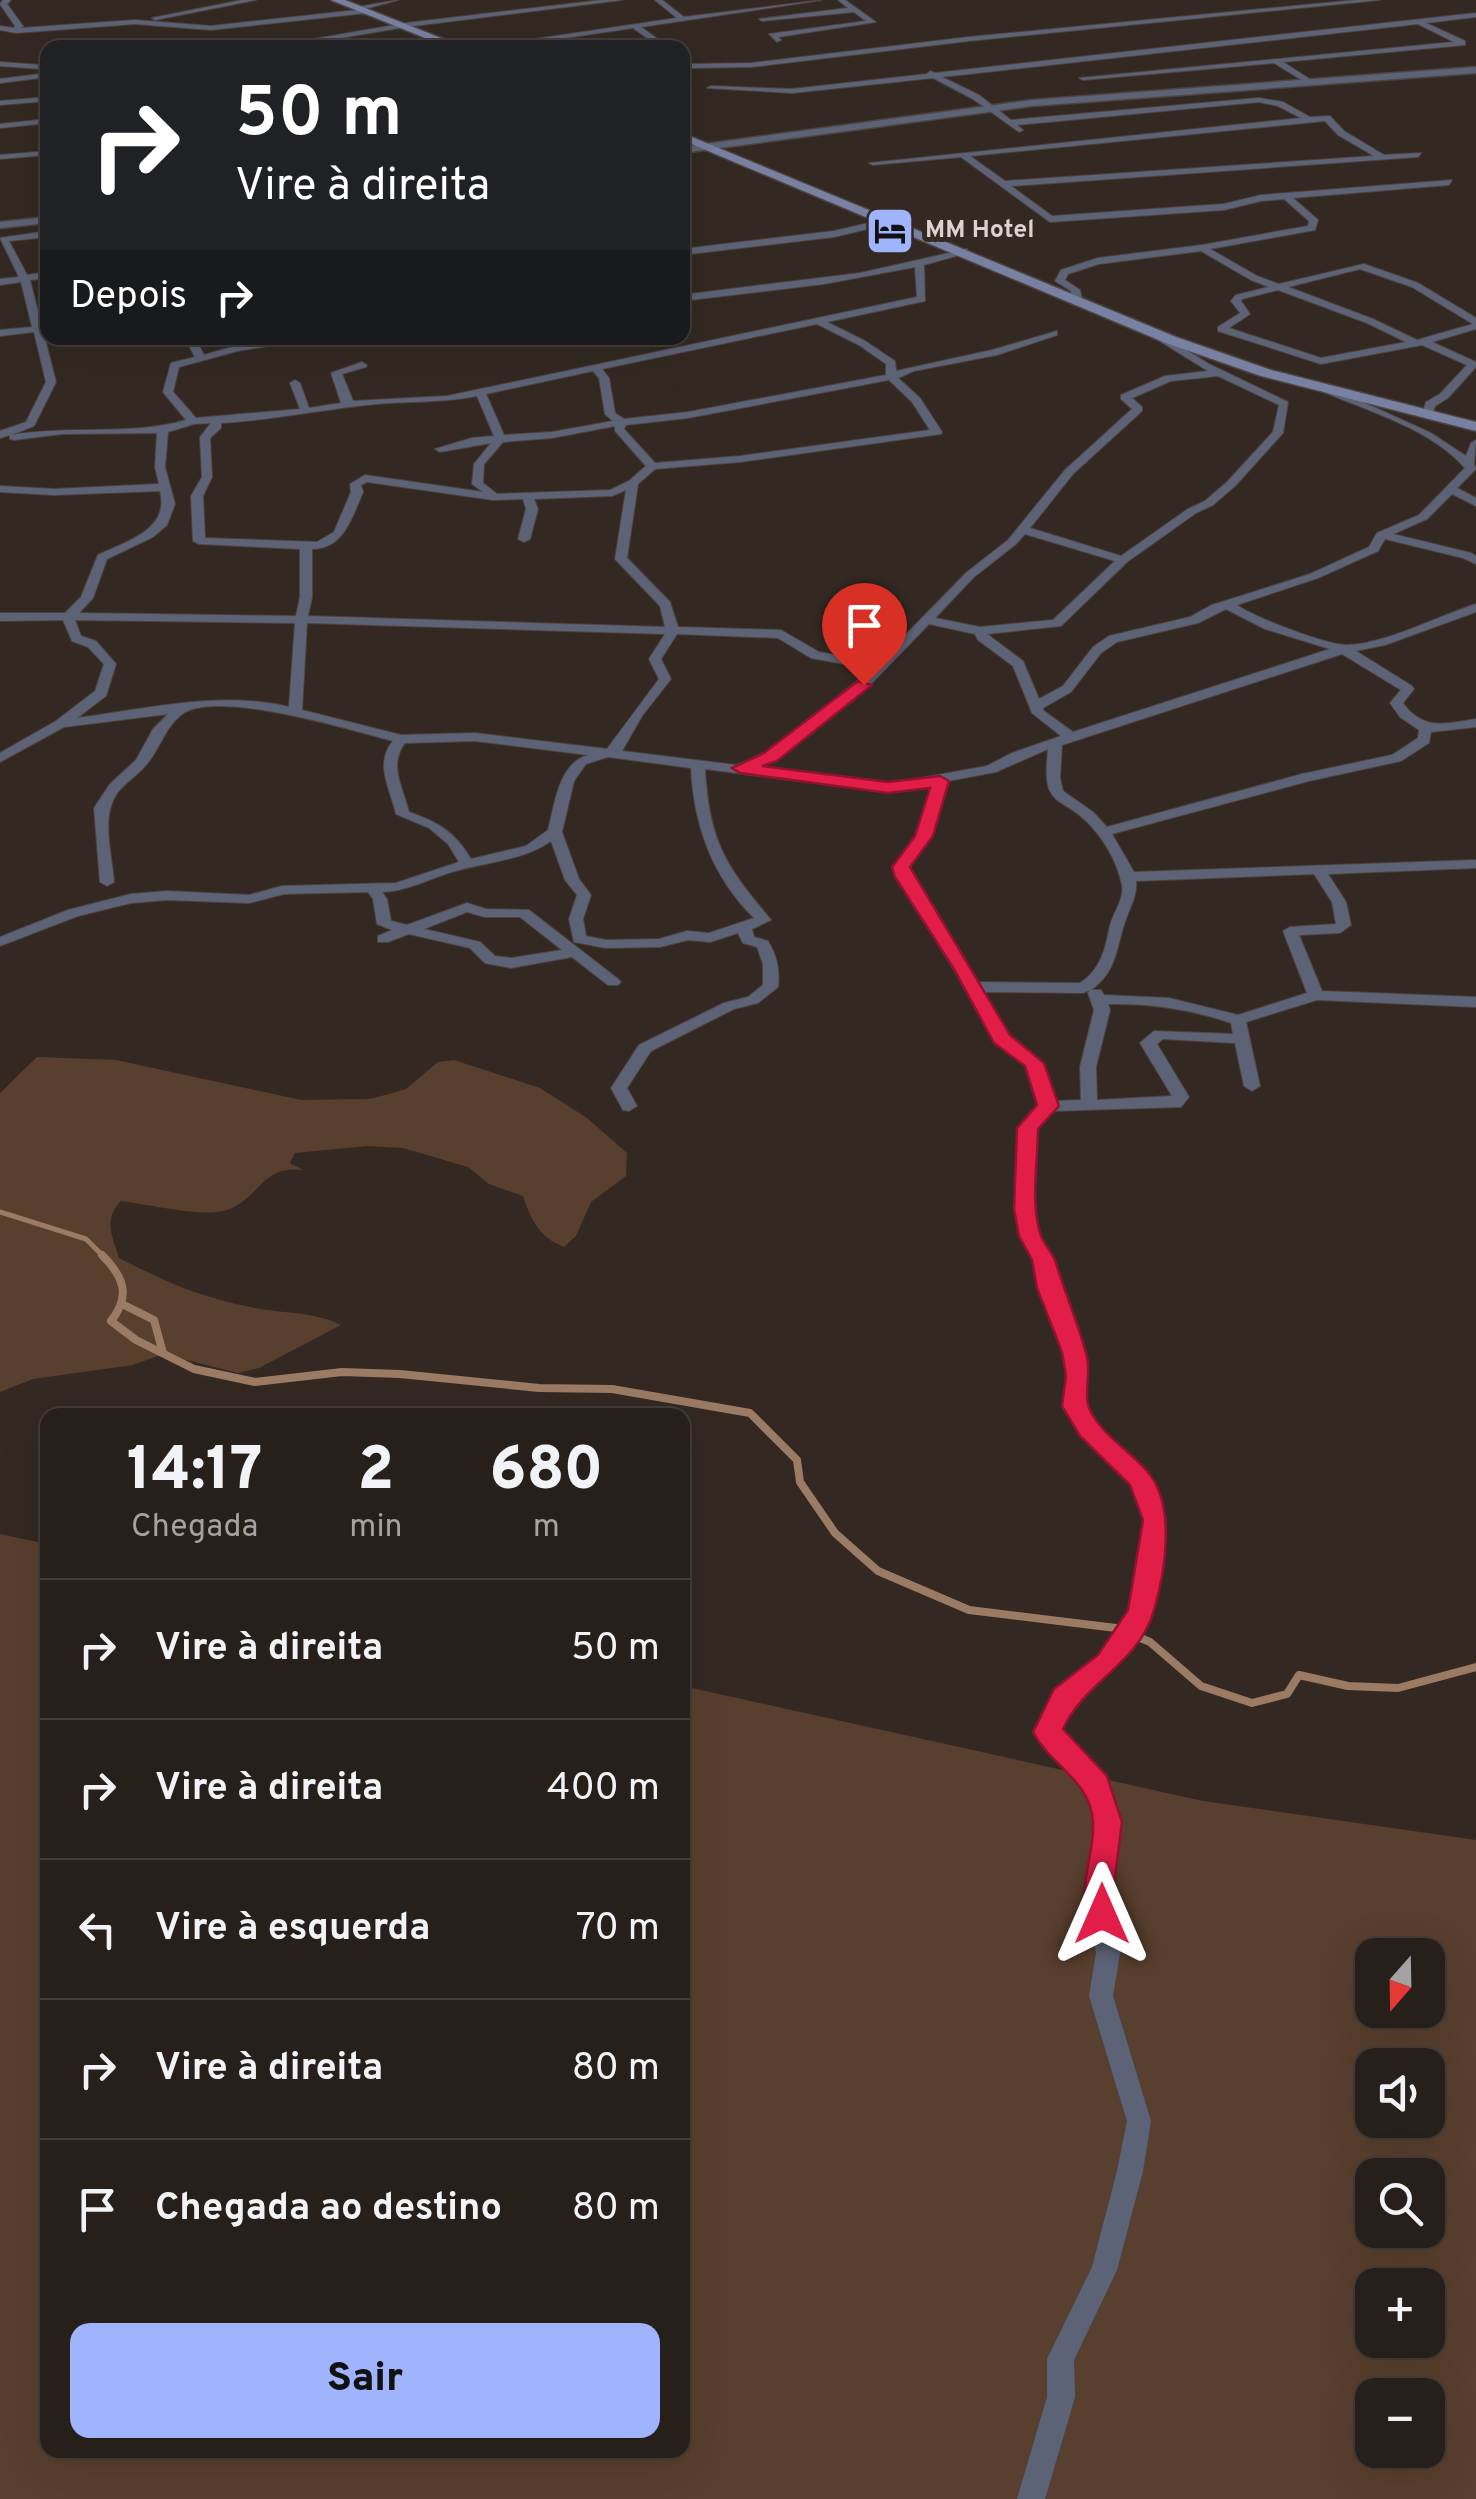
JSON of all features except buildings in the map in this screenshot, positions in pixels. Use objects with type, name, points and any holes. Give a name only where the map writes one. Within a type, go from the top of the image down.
[{"type":"main road","points":[[336,0],[442,40]]},
{"type":"main road","points":[[690,139],[1148,330],[1266,373],[1426,415],[1475,432]]},
{"type":"street","points":[[135,22],[224,28],[363,10],[395,0]]},
{"type":"street","points":[[314,40],[619,0]]},
{"type":"street","points":[[658,0],[681,18]]},
{"type":"street","points":[[532,40],[820,0]]},
{"type":"street","points":[[777,40],[772,36],[872,22],[841,0]]},
{"type":"street","points":[[690,66],[751,65],[969,39],[1378,0]]},
{"type":"street","points":[[4,2],[18,1]]},
{"type":"street","points":[[4,2],[19,21],[16,31]]},
{"type":"street","points":[[223,12],[239,4]]},
{"type":"street","points":[[0,28],[16,31],[135,22],[198,9],[252,4]]},
{"type":"street","points":[[198,9],[224,28]]},
{"type":"street","points":[[762,19],[854,10]]},
{"type":"street","points":[[710,88],[792,91],[1476,15]]},
{"type":"street","points":[[1084,78],[1380,54],[1462,43],[1421,23]]},
{"type":"street","points":[[633,25],[655,40]]},
{"type":"street","points":[[1275,60],[1308,82]]},
{"type":"street","points":[[3,66],[40,68]]},
{"type":"street","points":[[690,149],[994,108],[1476,70]]},
{"type":"street","points":[[930,73],[994,108],[1039,146]]},
{"type":"street","points":[[0,81],[40,77]]},
{"type":"street","points":[[0,104],[40,100]]},
{"type":"street","points":[[1009,123],[1259,100],[1280,104],[1307,118]]},
{"type":"street","points":[[873,164],[1307,118],[1328,118],[1341,132],[1382,157]]},
{"type":"street","points":[[0,126],[40,122]]},
{"type":"street","points":[[0,157],[40,153]]},
{"type":"street","points":[[963,154],[1050,218],[1224,207],[1286,196],[1450,182]]},
{"type":"street","points":[[1001,184],[1418,155]]},
{"type":"street","points":[[1077,300],[1075,290],[1060,281],[1064,272],[1098,261],[1202,248],[1312,228],[1314,220],[1286,196]]},
{"type":"street","points":[[0,226],[40,221]]},
{"type":"street","points":[[690,251],[834,234],[890,221]]},
{"type":"street","points":[[40,235],[4,238],[25,280],[40,336]]},
{"type":"street","points":[[1202,248],[1254,278],[1278,284],[1473,364],[1444,396],[1430,404],[1426,415]]},
{"type":"street","points":[[690,297],[918,265],[964,251]]},
{"type":"street","points":[[0,437],[62,431],[163,430],[194,421],[216,422],[481,393],[922,298],[918,265]]},
{"type":"street","points":[[1360,266],[1416,285],[1476,324],[1419,342],[1321,361],[1222,331],[1245,314],[1237,299],[1278,284],[1360,266]]},
{"type":"street","points":[[0,282],[40,277]]},
{"type":"street","points":[[216,422],[217,426],[205,437],[207,477],[197,496],[199,541],[306,547],[319,546],[340,534],[357,492],[355,484],[364,478],[492,497],[612,493],[634,482],[652,466],[740,459],[937,432],[916,400],[891,377],[891,363],[816,320]]},
{"type":"street","points":[[0,333],[38,328]]},
{"type":"street","points":[[929,620],[980,631],[1057,623],[1122,560],[1192,510],[1209,503],[1278,433],[1284,404],[1220,374],[1148,330]]},
{"type":"street","points":[[440,449],[688,416],[891,377],[911,369],[994,353],[1054,333]]},
{"type":"street","points":[[0,437],[30,424],[51,382],[42,345]]},
{"type":"street","points":[[194,345],[201,359]]},
{"type":"street","points":[[194,421],[168,392],[175,365],[260,345]]},
{"type":"street","points":[[344,406],[348,402],[336,373],[362,365]]},
{"type":"street","points":[[596,368],[604,378],[610,414],[622,422]]},
{"type":"street","points":[[740,768],[770,757],[881,667],[970,576],[1012,542],[1069,472],[1138,409],[1125,398],[1170,378],[1220,374]]},
{"type":"street","points":[[295,383],[306,412]]},
{"type":"street","points":[[1328,390],[1406,425],[1469,463]]},
{"type":"street","points":[[481,393],[500,439]]},
{"type":"street","points":[[622,422],[619,429],[652,466]]},
{"type":"street","points":[[68,617],[87,598],[102,557],[149,535],[161,525],[169,504],[159,456],[163,430]]},
{"type":"street","points":[[1037,706],[1068,688],[1097,650],[1114,639],[1194,620],[1227,604],[1314,576],[1374,548],[1381,535],[1423,517],[1471,468],[1475,432]]},
{"type":"street","points":[[500,439],[479,464],[478,484],[492,493],[528,496]]},
{"type":"street","points":[[634,482],[621,559],[666,605],[674,630],[656,659],[665,679],[615,751],[581,762],[567,782],[555,832],[572,880],[584,895],[578,938],[594,943],[660,943],[687,935],[710,938],[764,920],[738,896],[722,873],[702,808],[698,768]]},
{"type":"street","points":[[0,490],[165,487]]},
{"type":"street","points":[[1451,490],[1476,503]]},
{"type":"street","points":[[524,539],[532,509],[528,496]]},
{"type":"street","points":[[1022,529],[1122,560]]},
{"type":"street","points":[[1381,535],[1467,556],[1476,562]]},
{"type":"street","points":[[295,711],[306,597],[306,547]]},
{"type":"street","points":[[1227,604],[1256,620],[1344,650],[1408,689],[1396,703],[1408,721],[1425,730],[1476,724]]},
{"type":"street","points":[[61,724],[220,703],[295,711],[401,739],[475,738],[888,788],[991,770],[1055,742],[1344,650],[1381,642],[1476,608]]},
{"type":"street","points":[[0,617],[301,619],[781,634],[816,655],[881,667]]},
{"type":"street","points":[[0,758],[61,724],[101,694],[110,664],[92,644],[76,638],[68,617]]},
{"type":"street","points":[[980,631],[982,637],[1019,664],[1038,712],[1071,737]]},
{"type":"street","points":[[107,882],[101,808],[115,787],[142,762],[160,729],[180,709]]},
{"type":"street","points":[[1104,832],[1306,777],[1396,758],[1424,740],[1425,730]]},
{"type":"street","points":[[401,739],[389,754],[388,768],[403,814],[434,825],[454,842],[467,864]]},
{"type":"street","points":[[1055,742],[1052,780],[1060,796],[1082,809],[1104,832],[1123,860],[1130,892],[1116,927],[1116,945],[1096,992],[1101,1026],[1088,1068],[1088,1105]]},
{"type":"street","points":[[940,781],[924,836],[901,867],[1002,1038],[1034,1063],[1048,1106]]},
{"type":"street","points":[[0,942],[86,910],[150,896],[184,895],[226,901],[269,896],[282,890],[398,887],[467,864],[531,849],[555,832]]},
{"type":"street","points":[[1125,878],[1476,864]]},
{"type":"street","points":[[1316,995],[1290,931],[1340,929],[1344,924],[1339,902],[1320,872]]},
{"type":"street","points":[[374,890],[384,924],[399,930],[449,936],[475,945],[490,960],[511,962],[574,953],[594,943]]},
{"type":"street","points":[[383,939],[467,907],[486,913],[524,913],[614,982]]},
{"type":"street","points":[[628,1106],[619,1088],[646,1048],[729,1006],[752,1000],[770,987],[770,956],[764,944],[748,940],[743,926]]},
{"type":"street","points":[[971,987],[1083,988],[1203,1007],[1238,1020],[1316,995],[1476,1002]]},
{"type":"street","points":[[1238,1020],[1252,1086]]},
{"type":"street","points":[[1031,2499],[1061,2397],[1060,2359],[1104,2270],[1139,2121],[1100,1996],[1108,1953],[1098,1892],[1108,1822],[1097,1785],[1047,1732],[1064,1697],[1108,1663],[1141,1612],[1156,1520],[1140,1480],[1089,1430],[1074,1406],[1078,1376],[1074,1352],[1049,1288],[1044,1260],[1030,1236],[1026,1209],[1028,1128],[1048,1106],[1175,1103],[1180,1097],[1148,1043],[1160,1034],[1242,1039]]},
{"type":"shaded area","points":[[37,1057],[116,1060],[301,1100],[369,1099],[389,1094],[406,1089],[438,1062],[454,1060],[540,1088],[587,1118],[627,1153],[626,1176],[591,1202],[576,1236],[564,1247],[537,1227],[523,1196],[489,1184],[468,1167],[403,1148],[367,1146],[295,1153],[290,1163],[303,1170],[279,1172],[240,1203],[220,1212],[192,1212],[121,1201],[111,1221],[119,1258],[214,1298],[319,1317],[341,1325],[259,1368],[238,1373],[163,1354],[133,1365],[33,1379],[0,1392],[0,1093]]},
{"type":"shaded area","points":[[0,1534],[40,1543],[40,2458],[690,2458],[690,1688],[1203,1801],[1476,1840],[1476,2499],[0,2499]]},
{"type":"waterway","points":[[0,1212],[86,1239],[102,1255]]},
{"type":"waterway","points":[[102,1255],[105,1258]]},
{"type":"waterway","points":[[102,1255],[116,1271],[122,1287],[121,1303],[111,1321],[136,1340],[194,1369],[255,1382],[342,1372],[539,1388],[612,1389],[750,1413],[797,1460],[800,1482],[835,1533],[878,1571],[969,1610],[1116,1628],[1150,1642],[1201,1686],[1252,1703],[1287,1694],[1299,1675],[1348,1686],[1398,1688],[1476,1667]]},
{"type":"waterway","points":[[124,1305],[154,1320],[163,1353]]},
{"type":"place","name":"MM Hotel","points":[[890,231]]},
{"type":"route","points":[[864,685],[770,757],[740,768],[888,788],[940,781],[924,836],[901,867],[904,877],[964,969],[1002,1038],[1034,1063],[1044,1087],[1048,1106],[1028,1128],[1026,1209],[1030,1236],[1044,1260],[1049,1288],[1074,1352],[1078,1376],[1074,1406],[1089,1430],[1140,1480],[1156,1520],[1141,1612],[1108,1663],[1064,1697],[1047,1732],[1097,1785],[1108,1822],[1098,1892],[1102,1914]]}]
